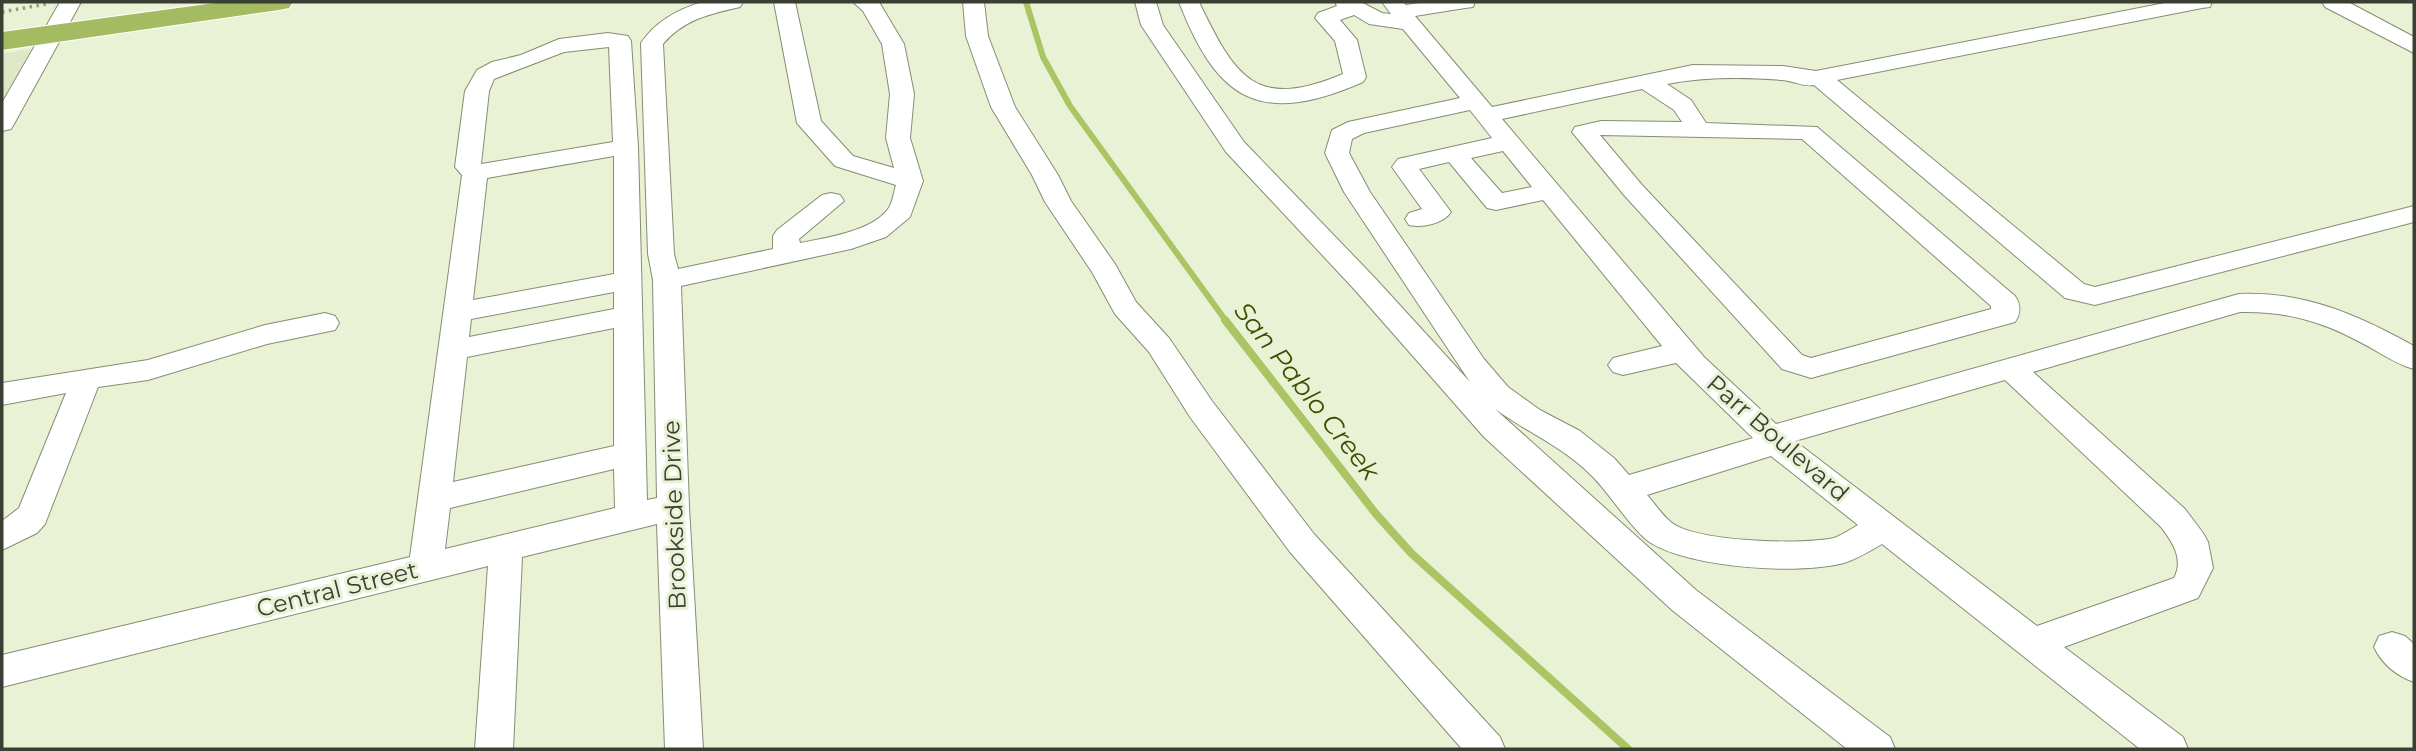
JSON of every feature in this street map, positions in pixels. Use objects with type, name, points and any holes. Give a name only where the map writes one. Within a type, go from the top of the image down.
[{"type":"highway","points":[[2,20],[131,2]]},
{"type":"highway","points":[[2,41],[60,12],[279,2]]},
{"type":"street","name":"Brookside Drive","points":[[684,749],[673,507],[667,281],[661,254],[652,43],[663,29],[676,19],[694,10],[732,2]]},
{"type":"street","points":[[784,2],[809,123],[844,162],[910,181]]},
{"type":"street","points":[[667,281],[842,243],[877,231],[901,211],[910,181],[898,138],[902,93],[893,44],[871,8],[864,2]]},
{"type":"street","points":[[973,2],[978,36],[1003,107],[1045,175],[1058,202],[1105,270],[1125,307],[1159,345],[1201,409],[1302,543],[1486,749]]},
{"type":"street","points":[[1146,2],[1152,25],[1235,147],[1364,283],[1495,429],[1684,600],[1876,749]]},
{"type":"street","points":[[1189,2],[1227,70],[1246,89],[1267,97],[1331,88],[1356,77],[1346,40],[1326,18],[1349,5],[1377,19],[1458,2]]},
{"type":"street","points":[[1884,527],[1842,550],[1814,554],[1729,552],[1698,548],[1661,534],[1625,489],[1569,439],[1529,418],[1497,395],[1474,366],[1357,192],[1337,153],[1341,135],[1357,127],[1656,83],[1820,78],[2202,2]]},
{"type":"street","points":[[2333,2],[2414,46]]},
{"type":"street","points":[[2,124],[60,12]]},
{"type":"street","name":"Parr Boulevard","points":[[1401,12],[1683,351],[1773,440],[2169,749]]},
{"type":"street","points":[[475,173],[468,167],[477,91],[485,75],[500,67],[529,60],[567,44],[620,41],[626,147],[631,517]]},
{"type":"street","points":[[1820,78],[2075,291],[2095,296],[2414,214]]},
{"type":"street","points":[[1656,83],[1655,97],[1679,120],[1696,128],[1808,132],[2005,303],[2005,316],[1811,368],[1793,362],[1633,190],[1584,132],[1601,128],[1696,128]]},
{"type":"street","points":[[1418,219],[1438,212],[1409,174],[1405,167],[1407,164],[1509,142]]},
{"type":"street","points":[[475,173],[626,147]]},
{"type":"street","points":[[1455,153],[1496,202],[1550,191]]},
{"type":"street","points":[[426,567],[475,173]]},
{"type":"street","points":[[787,254],[786,236],[831,201]]},
{"type":"street","points":[[458,312],[627,281]]},
{"type":"street","points":[[1625,489],[1773,440],[2010,368],[2216,310],[2264,301],[2295,304],[2326,313],[2414,359]]},
{"type":"street","points":[[453,350],[628,316]]},
{"type":"street","points":[[2,421],[8,393],[148,370],[265,335],[325,323]]},
{"type":"street","points":[[1623,365],[1683,351]]},
{"type":"street","points":[[2010,368],[2173,518],[2191,542],[2196,568],[2186,588],[2032,642]]},
{"type":"street","points":[[2,537],[25,524],[33,515],[87,378]]},
{"type":"street","points":[[435,499],[629,454]]},
{"type":"street","name":"Central Street","points":[[2,671],[673,507]]},
{"type":"street","points":[[494,749],[506,548]]},
{"type":"path","points":[[2,12],[60,12]]},
{"type":"shaded area","points":[[31,49],[2,100],[2,54]]},
{"type":"waterway","name":"San Pablo Creek","points":[[1026,2],[1043,57],[1070,106],[1226,321]]},
{"type":"waterway","name":"San Pablo Creek","points":[[1225,320],[1376,514],[1411,553],[1628,749]]}]
